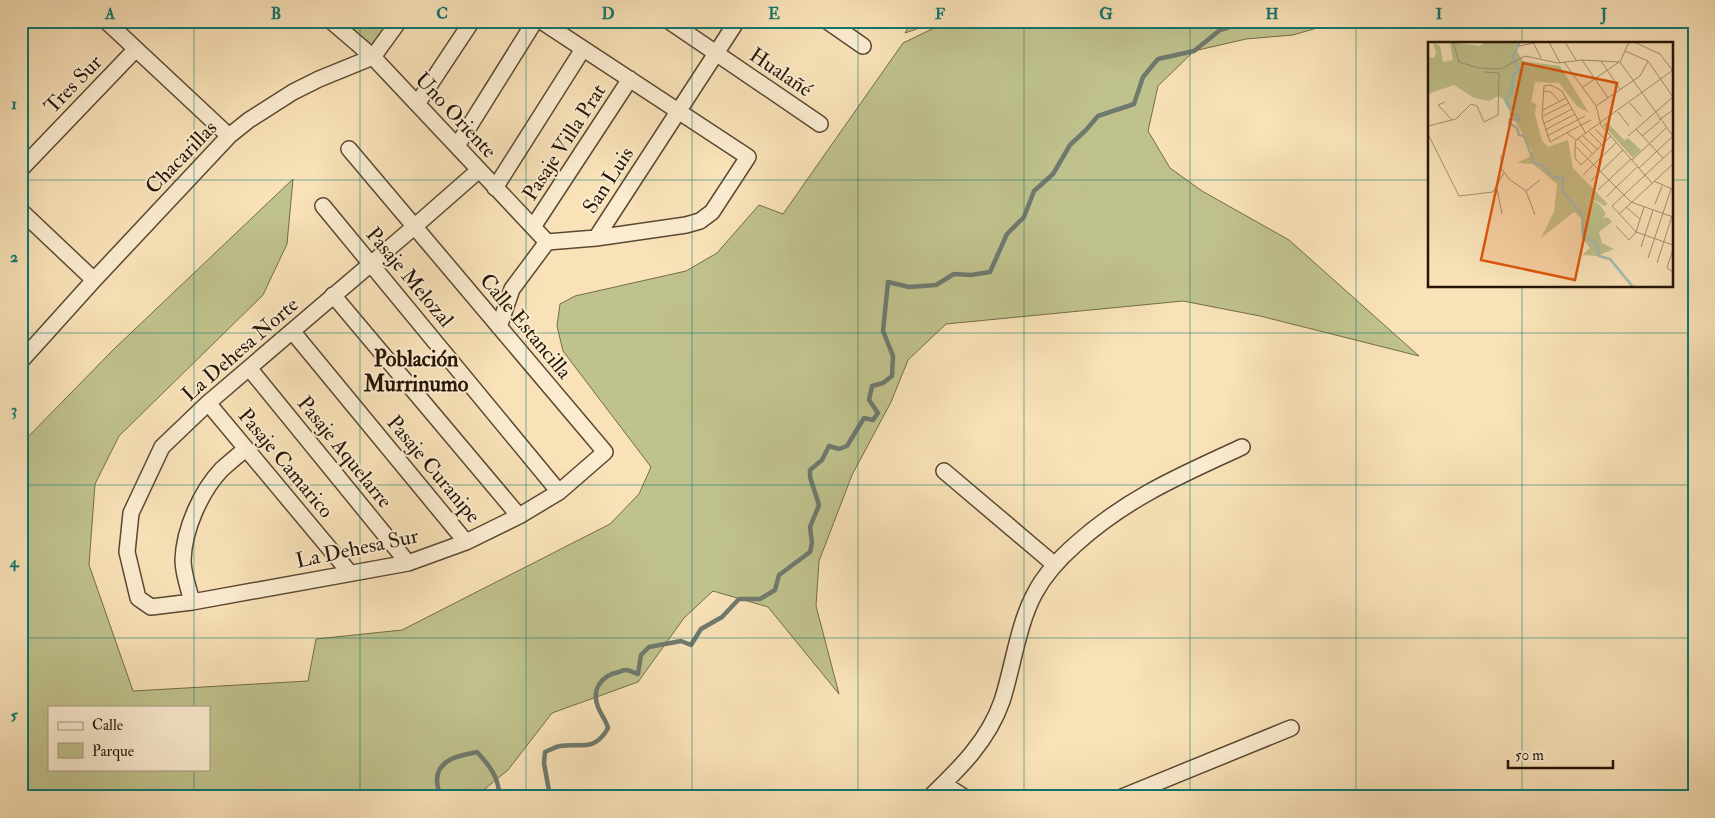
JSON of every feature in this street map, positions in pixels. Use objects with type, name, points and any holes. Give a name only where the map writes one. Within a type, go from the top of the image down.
[{"type":"street","points":[[106,21],[229,136]]},
{"type":"street","name":"Uno Oriente","points":[[331,21],[373,57],[547,242]]},
{"type":"street","points":[[373,57],[399,21]]},
{"type":"street","points":[[417,104],[472,21]]},
{"type":"street","points":[[457,146],[535,21]]},
{"type":"street","points":[[541,21],[748,157],[712,212],[700,221],[686,225],[596,238]]},
{"type":"street","name":"Hualañé","points":[[669,21],[820,124]]},
{"type":"street","name":"San Luis","points":[[547,242],[596,238],[737,21]]},
{"type":"street","points":[[827,21],[863,46]]},
{"type":"street","points":[[496,188],[583,49]]},
{"type":"street","name":"Tres Sur","points":[[21,169],[136,50]]},
{"type":"street","name":"Chacarillas","points":[[21,361],[229,136],[293,92],[336,71],[373,57]]},
{"type":"street","name":"Pasaje Villa Prat","points":[[533,227],[630,79]]},
{"type":"street","name":"Calle Estancilla","points":[[349,149],[605,452]]},
{"type":"street","name":"La Dehesa Norte","points":[[150,607],[138,598],[127,552],[131,513],[162,447],[208,403],[370,263],[414,228],[479,170]]},
{"type":"street","name":"Pasaje Melozal","points":[[323,206],[559,492]]},
{"type":"street","points":[[21,212],[94,280]]},
{"type":"street","points":[[499,327],[512,289],[547,242]]},
{"type":"street","points":[[333,296],[519,516]]},
{"type":"street","name":"Pasaje Curanipe","points":[[292,331],[466,542]]},
{"type":"street","name":"Pasaje Aquelarre","points":[[249,368],[408,563]]},
{"type":"street","name":"Pasaje Camarico","points":[[208,403],[350,573]]},
{"type":"street","points":[[930,797],[967,760],[989,729],[1002,701],[1029,605],[1044,578],[1055,565],[1087,534],[1130,502],[1165,482],[1242,447]]},
{"type":"street","points":[[192,602],[183,562],[186,538],[197,508],[210,484],[222,469],[246,449]]},
{"type":"street","name":"La Dehesa Sur","points":[[150,607],[192,602],[408,563],[466,542],[519,516],[559,492],[605,452]]},
{"type":"street","points":[[944,471],[1055,565]]},
{"type":"street","points":[[1122,797],[1291,728]]},
{"type":"street","points":[[944,784],[964,797]]},
{"type":"green space","points":[[343,21],[390,21],[371,47]]},
{"type":"green space","points":[[912,21],[939,21],[905,33]]},
{"type":"green space","points":[[962,21],[996,21],[1001,23],[1006,21],[1341,21],[1293,35],[1246,39],[1194,51],[1158,86],[1148,131],[1170,168],[1202,191],[1289,240],[1419,356],[1260,316],[1183,301],[946,324],[908,360],[891,402],[852,475],[819,561],[816,606],[839,694],[768,607],[713,591],[684,618],[638,682],[552,713],[508,770],[475,797],[21,797],[21,444],[114,349],[293,179],[287,244],[263,295],[119,436],[95,484],[89,565],[133,691],[308,681],[316,639],[402,630],[610,524],[639,494],[651,467],[563,351],[557,326],[560,304],[575,296],[686,271],[717,253],[759,205],[783,214],[903,43],[932,29]]},
{"type":"waterway","points":[[545,797],[549,791],[544,763],[545,752],[560,746],[593,743],[598,741],[608,728],[596,700],[597,689],[603,680],[624,670],[638,674],[641,655],[649,647],[681,641],[691,645],[701,629],[722,617],[739,599],[760,599],[775,590],[779,575],[810,552],[812,543],[810,527],[819,505],[810,477],[810,470],[822,460],[829,446],[839,449],[847,446],[864,418],[873,420],[878,413],[869,400],[872,386],[883,383],[892,376],[893,356],[883,331],[888,282],[909,287],[936,285],[954,274],[971,275],[990,272],[1007,234],[1024,217],[1034,191],[1053,174],[1070,145],[1098,116],[1134,104],[1143,77],[1158,59],[1194,51],[1220,30],[1249,21]]},
{"type":"waterway","points":[[1285,21],[1310,21]]},
{"type":"waterway","points":[[440,797],[437,780],[441,767],[451,759],[477,752],[495,777],[499,789],[498,797]]},
{"type":"district","name":"Población Murrinumo","points":[[416,370]]}]
